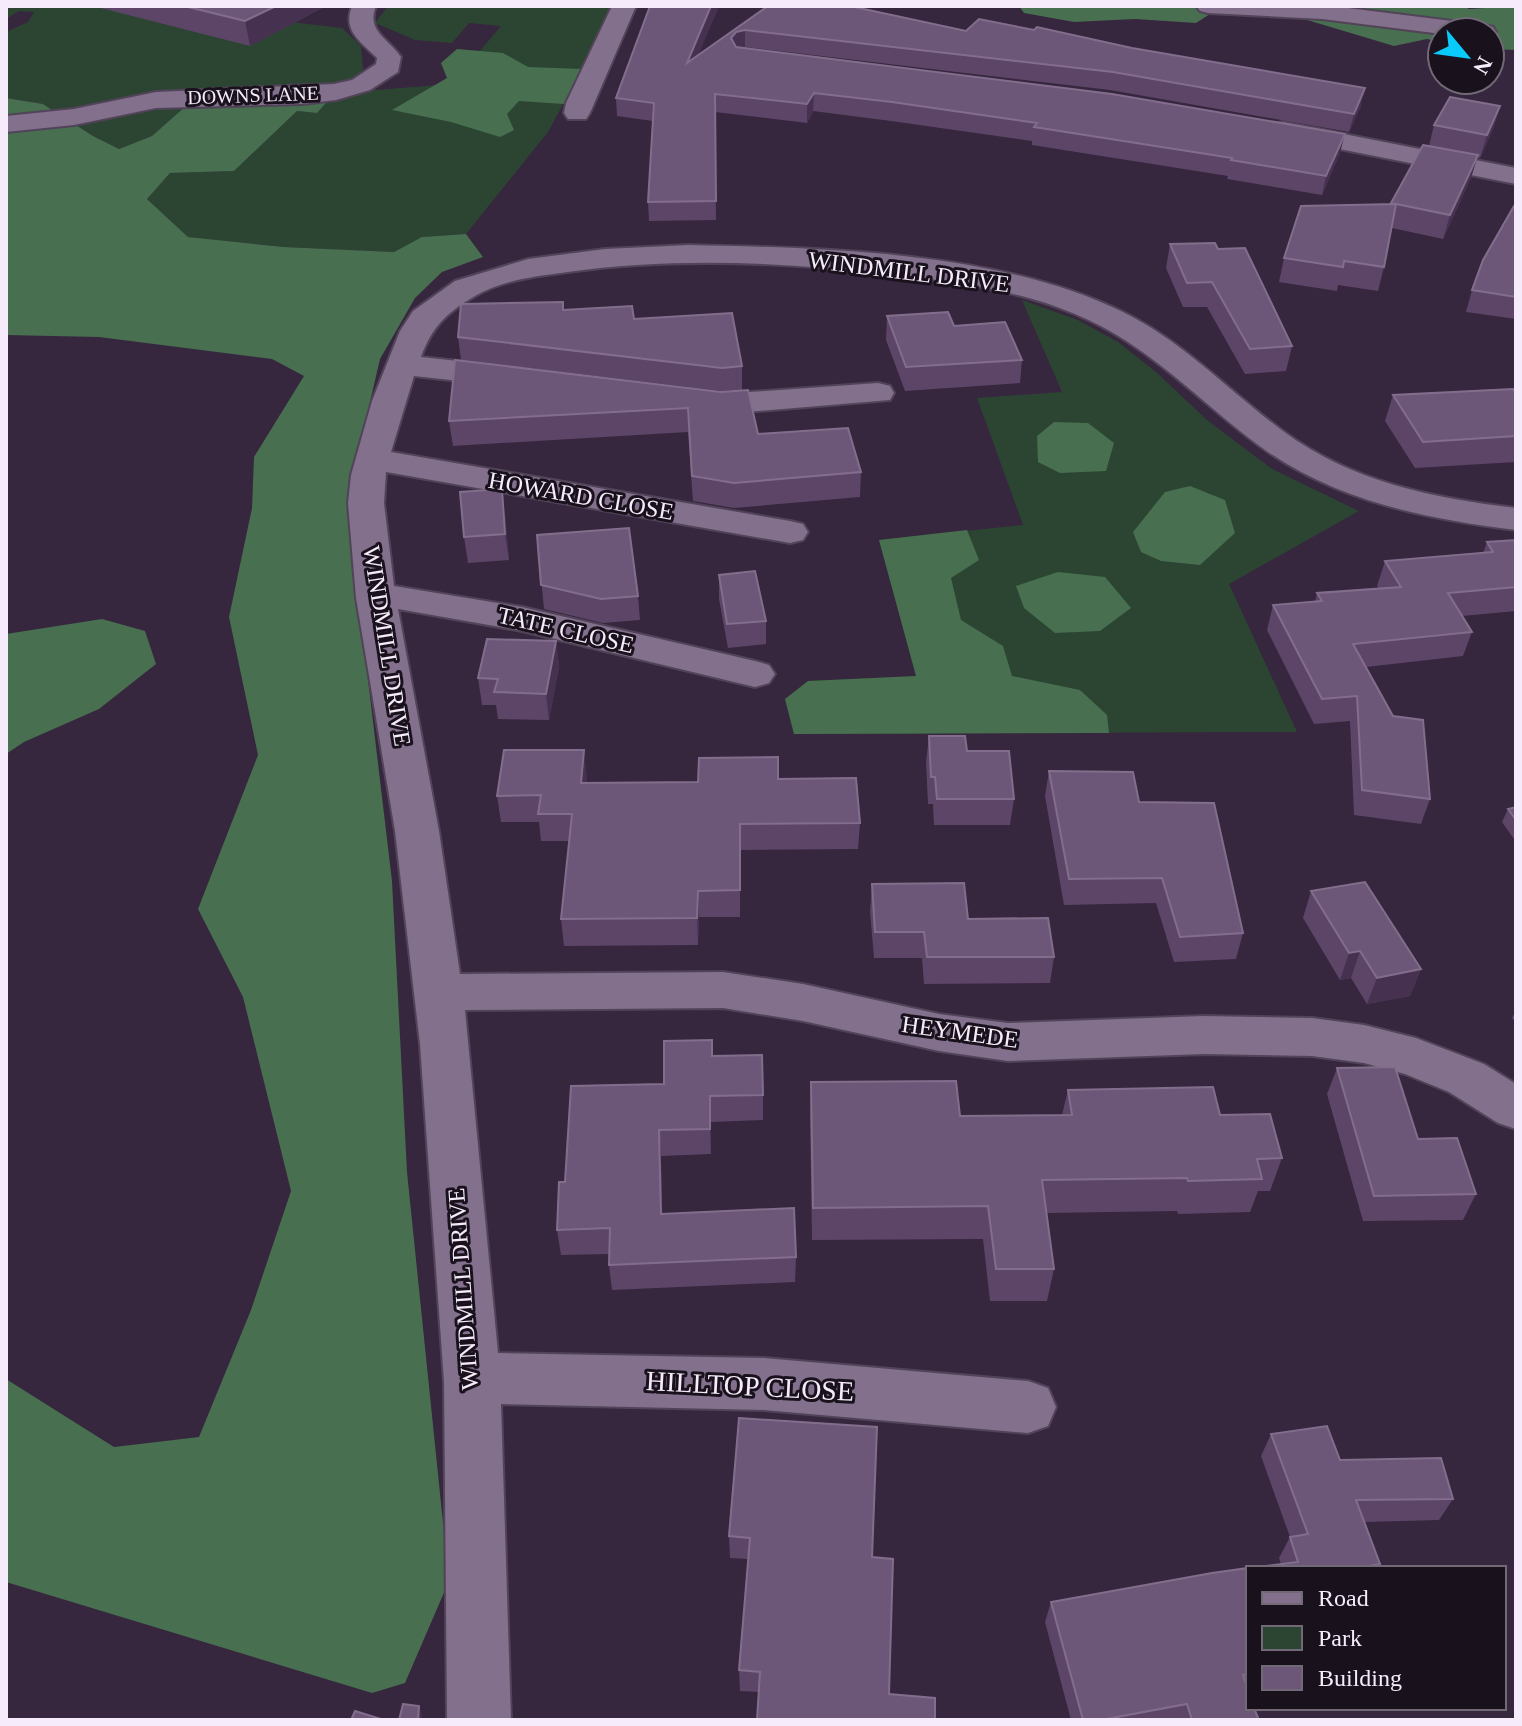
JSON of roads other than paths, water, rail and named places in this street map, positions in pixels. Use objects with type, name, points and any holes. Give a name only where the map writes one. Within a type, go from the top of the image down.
[{"type":"street","name":"DOWNS LANE","points":[[6,124],[74,117],[131,104],[182,97],[302,96],[361,85],[389,67],[389,57],[379,43],[360,28],[358,19],[364,6]]},
{"type":"street","points":[[577,113],[624,6]]},
{"type":"street","points":[[1208,6],[1322,12],[1426,25]]},
{"type":"street","name":"DOWNS LANE","points":[[38,96],[131,104]]},
{"type":"street","points":[[1257,125],[1516,176]]},
{"type":"street","name":"WINDMILL DRIVE","points":[[479,1720],[472,1378],[439,993],[402,736],[375,598],[366,491],[371,460],[402,365],[417,329],[439,303],[487,279],[516,271],[602,260],[730,256],[802,258],[924,269],[1033,288],[1111,316],[1152,340],[1187,366],[1270,439],[1308,462],[1348,481],[1441,509],[1516,519]]},
{"type":"street","points":[[402,365],[540,381]]},
{"type":"street","points":[[662,396],[722,404],[878,393]]},
{"type":"street","name":"HOWARD CLOSE","points":[[371,460],[790,532]]},
{"type":"street","name":"TATE CLOSE","points":[[375,598],[404,597],[522,619],[755,674]]},
{"type":"street","name":"HEYMEDE","points":[[439,993],[732,991],[801,1002],[959,1037],[1011,1042],[1273,1034],[1327,1036],[1368,1042],[1414,1054],[1479,1084],[1516,1109]]},
{"type":"street","name":"HILLTOP CLOSE","points":[[472,1378],[764,1384],[1028,1407]]}]
